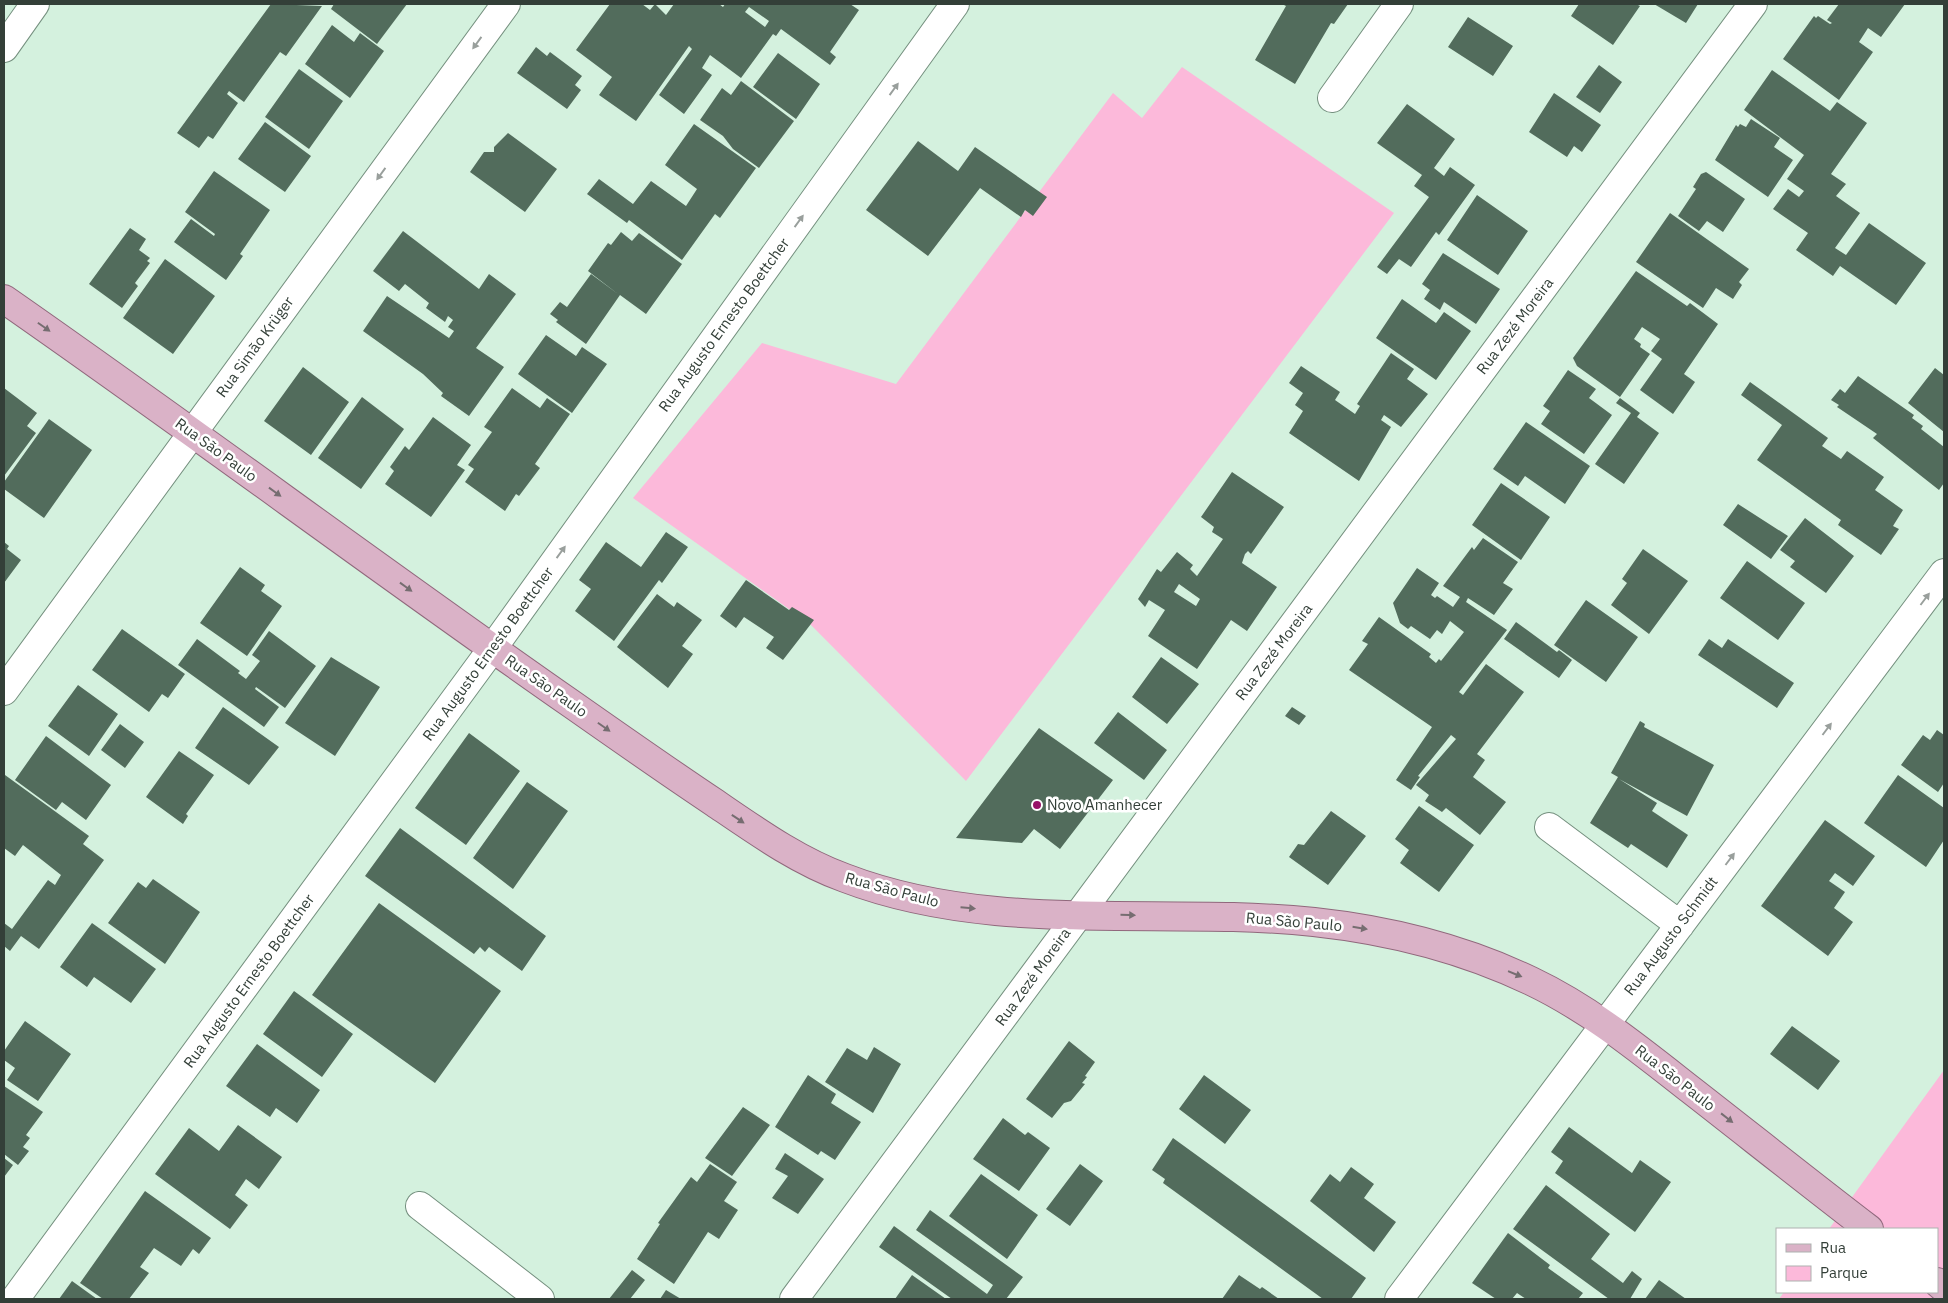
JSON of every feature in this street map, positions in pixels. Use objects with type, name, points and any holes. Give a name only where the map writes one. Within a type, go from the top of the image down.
[{"type":"main road","name":"Rua São Paulo","points":[[4,299],[492,649],[740,821],[810,863],[846,879],[953,907],[1079,914],[1315,922],[1366,929],[1417,940],[1471,956],[1529,980],[1606,1023],[1868,1228]]},
{"type":"street","points":[[4,48],[35,4]]},
{"type":"street","name":"Rua Simão Krüger","points":[[4,691],[506,4]]},
{"type":"street","points":[[1332,98],[1400,4]]},
{"type":"street","name":"Rua Zezé Moreira","points":[[794,1299],[1753,4]]},
{"type":"street","name":"Rua Augusto Ernesto Boettcher","points":[[14,1299],[492,649],[951,5]]},
{"type":"street","name":"Rua Augusto Schmidt","points":[[1399,1299],[1944,573]]},
{"type":"street","points":[[1549,827],[1680,925]]},
{"type":"street","points":[[420,1206],[540,1299]]},
{"type":"green space","points":[[1182,67],[1394,213],[966,781],[810,624],[633,498],[762,343],[896,384],[1113,93],[1142,118]]},
{"type":"green space","points":[[1944,1070],[1944,1299],[1779,1299],[1783,1293],[1938,1293],[1938,1228],[1830,1228]]},
{"type":"building","points":[[271,4],[322,6],[286,56],[280,52],[244,102],[229,91],[227,94],[238,103],[213,139],[208,136],[199,148],[177,133]]},
{"type":"building","points":[[334,4],[407,4],[377,44],[331,9]]},
{"type":"building","points":[[610,4],[642,4],[650,10],[655,4],[666,15],[674,4],[719,4],[723,7],[725,4],[850,4],[859,10],[830,52],[836,57],[830,65],[781,29],[776,36],[773,34],[741,78],[710,55],[702,68],[712,75],[684,114],[659,95],[692,49],[689,46],[636,121],[599,95],[612,77],[576,50]],"holes":[[[749,7],[769,21],[765,27],[745,12]]]},
{"type":"building","points":[[1282,4],[1348,4],[1334,24],[1331,23],[1295,84],[1255,60],[1286,6]]},
{"type":"building","points":[[1579,4],[1636,4],[1640,6],[1613,45],[1571,16]]},
{"type":"building","points":[[1654,4],[1698,4],[1686,23]]},
{"type":"building","points":[[1839,4],[1905,4],[1881,37],[1868,28],[1859,42],[1873,52],[1839,100],[1783,59],[1814,16],[1816,18],[1818,16],[1830,24],[1832,23],[1827,20]]},
{"type":"building","points":[[1468,17],[1513,46],[1493,76],[1448,47]]},
{"type":"building","points":[[332,25],[354,42],[360,33],[384,51],[350,98],[305,64]]},
{"type":"building","points":[[536,47],[547,56],[550,52],[582,76],[575,85],[581,90],[567,109],[517,73]]},
{"type":"building","points":[[778,53],[820,84],[796,119],[753,87]]},
{"type":"building","points":[[1599,65],[1622,82],[1600,113],[1576,97]]},
{"type":"building","points":[[299,69],[343,101],[309,149],[265,117]]},
{"type":"building","points":[[1772,70],[1830,111],[1837,102],[1867,123],[1831,174],[1846,184],[1836,196],[1860,213],[1835,248],[1846,255],[1869,223],[1926,263],[1896,305],[1840,266],[1833,276],[1796,250],[1808,233],[1773,209],[1788,189],[1799,197],[1804,191],[1787,179],[1804,155],[1744,110]]},
{"type":"building","points":[[741,81],[794,121],[759,168],[733,149],[723,136],[700,120],[722,88],[731,95]]},
{"type":"building","points":[[1554,93],[1601,125],[1582,152],[1574,146],[1567,157],[1529,132]]},
{"type":"building","points":[[1407,104],[1455,139],[1434,168],[1444,176],[1450,167],[1475,185],[1439,235],[1436,232],[1411,267],[1399,259],[1387,274],[1377,267],[1429,197],[1414,186],[1422,175],[1377,143]]},
{"type":"building","points":[[1751,119],[1780,138],[1774,147],[1793,160],[1768,197],[1715,160],[1736,125],[1738,127],[1740,124],[1746,127]]},
{"type":"building","points":[[265,122],[311,156],[285,192],[238,159]]},
{"type":"building","points":[[694,124],[756,168],[720,218],[715,214],[682,260],[629,220],[627,223],[587,194],[599,179],[633,204],[651,181],[686,206],[697,189],[665,165]]},
{"type":"building","points":[[508,133],[557,169],[525,212],[470,172],[484,152],[494,152],[494,147]]},
{"type":"building","points":[[918,141],[958,171],[975,147],[1047,197],[1033,216],[1025,210],[1021,217],[980,188],[928,256],[866,210]]},
{"type":"building","points":[[214,171],[270,210],[240,254],[243,256],[226,280],[174,242],[191,219],[214,236],[215,234],[185,212]]},
{"type":"building","points":[[1706,172],[1745,199],[1723,232],[1707,221],[1699,231],[1678,216],[1696,189],[1693,187],[1701,174]]},
{"type":"building","points":[[1477,195],[1528,231],[1498,275],[1447,240]]},
{"type":"building","points":[[1670,213],[1749,269],[1739,282],[1742,285],[1733,299],[1716,288],[1703,308],[1636,262]]},
{"type":"building","points":[[130,228],[146,239],[139,250],[150,258],[147,261],[150,263],[135,283],[138,286],[122,308],[89,284]]},
{"type":"building","points":[[403,231],[479,289],[489,274],[516,294],[476,348],[504,367],[469,416],[441,396],[443,393],[423,374],[363,331],[387,296],[449,338],[454,331],[448,327],[453,320],[448,316],[445,322],[426,308],[429,303],[405,284],[399,291],[373,271]]},
{"type":"building","points":[[621,232],[632,241],[639,233],[682,264],[646,314],[620,295],[586,344],[556,322],[558,320],[550,314],[560,302],[567,307],[591,274],[618,294],[588,271],[608,243],[611,245]]},
{"type":"building","points":[[1443,253],[1500,289],[1476,324],[1444,302],[1440,310],[1424,299],[1430,290],[1422,284]]},
{"type":"building","points":[[165,259],[215,296],[173,354],[123,318]]},
{"type":"building","points":[[1636,271],[1687,306],[1690,303],[1718,324],[1684,374],[1695,382],[1673,414],[1640,390],[1662,359],[1651,351],[1660,339],[1642,327],[1634,339],[1641,344],[1640,347],[1650,354],[1620,397],[1577,366],[1573,358]]},
{"type":"building","points":[[1402,299],[1436,323],[1444,312],[1471,331],[1436,380],[1376,338]]},
{"type":"building","points":[[546,335],[576,356],[582,347],[607,364],[572,413],[518,374]]},
{"type":"building","points":[[1391,353],[1414,369],[1407,379],[1428,394],[1401,427],[1384,415],[1381,420],[1391,427],[1359,481],[1289,433],[1303,411],[1295,405],[1303,393],[1289,383],[1301,366],[1340,392],[1335,400],[1355,414],[1360,406],[1357,404]]},
{"type":"building","points":[[303,367],[349,402],[311,455],[264,421]]},
{"type":"building","points":[[1935,368],[1944,375],[1944,432],[1908,403]]},
{"type":"building","points":[[1568,370],[1596,389],[1589,398],[1612,415],[1584,454],[1541,424],[1550,411],[1543,406]]},
{"type":"building","points":[[1858,376],[1914,415],[1912,418],[1923,426],[1921,429],[1944,447],[1944,483],[1939,490],[1873,438],[1877,434],[1837,407],[1839,405],[1831,400],[1840,389],[1845,393]]},
{"type":"building","points":[[1750,382],[1828,438],[1822,446],[1841,459],[1847,451],[1884,477],[1875,490],[1903,510],[1893,526],[1899,529],[1881,555],[1838,525],[1841,520],[1757,460],[1782,425],[1741,395]]},
{"type":"building","points":[[4,388],[37,413],[27,426],[36,433],[4,476]]},
{"type":"building","points":[[512,388],[540,408],[547,398],[570,414],[535,464],[540,468],[519,496],[516,494],[505,511],[465,482],[474,469],[468,465],[492,432],[484,427]]},
{"type":"building","points":[[362,397],[404,429],[361,489],[318,458]]},
{"type":"building","points":[[1620,398],[1640,413],[1637,417],[1659,433],[1624,484],[1595,464],[1631,413],[1616,403]]},
{"type":"building","points":[[433,417],[471,445],[457,465],[465,470],[431,517],[385,484],[394,471],[390,467],[405,446],[409,450]]},
{"type":"building","points":[[49,419],[92,450],[44,518],[4,489],[4,482]]},
{"type":"building","points":[[1526,422],[1590,466],[1565,504],[1525,476],[1518,486],[1493,469]]},
{"type":"building","points":[[1232,472],[1284,507],[1251,554],[1248,551],[1245,554],[1242,563],[1277,587],[1247,631],[1231,620],[1197,669],[1148,636],[1165,610],[1149,600],[1145,607],[1138,599],[1157,569],[1161,572],[1177,552],[1193,565],[1190,569],[1197,576],[1223,539],[1212,532],[1214,527],[1201,517]],"holes":[[[1179,584],[1200,599],[1196,606],[1174,592]]]},
{"type":"building","points":[[1501,483],[1550,517],[1521,560],[1472,525]]},
{"type":"building","points":[[1738,504],[1788,536],[1771,559],[1723,525]]},
{"type":"building","points":[[1805,518],[1854,556],[1826,593],[1790,567],[1795,561],[1780,550]]},
{"type":"building","points":[[666,532],[688,547],[662,583],[659,580],[614,641],[575,611],[591,589],[579,580],[606,542],[641,567]]},
{"type":"building","points":[[1483,538],[1518,562],[1503,583],[1513,589],[1494,615],[1468,598],[1466,602],[1507,630],[1459,692],[1463,695],[1486,664],[1524,692],[1477,754],[1485,760],[1473,777],[1506,802],[1480,835],[1446,808],[1442,812],[1425,801],[1429,795],[1416,785],[1456,739],[1451,735],[1418,776],[1420,777],[1411,790],[1396,780],[1432,727],[1349,670],[1368,644],[1362,641],[1379,617],[1431,654],[1429,657],[1436,663],[1439,659],[1441,661],[1464,632],[1450,621],[1442,634],[1437,630],[1430,639],[1411,626],[1408,629],[1400,623],[1393,603],[1417,568],[1439,583],[1431,595],[1435,598],[1437,596],[1453,607],[1460,597],[1443,586],[1472,547],[1474,550]]},
{"type":"building","points":[[4,542],[9,546],[7,549],[21,560],[4,583]]},
{"type":"building","points":[[1643,549],[1688,581],[1649,634],[1611,605],[1627,583],[1622,579]]},
{"type":"building","points":[[1747,561],[1805,603],[1778,640],[1720,598]]},
{"type":"building","points":[[240,567],[265,585],[261,591],[282,606],[247,656],[200,623]]},
{"type":"building","points":[[746,580],[789,610],[792,607],[814,620],[783,660],[766,648],[774,637],[744,617],[736,628],[720,616]]},
{"type":"building","points":[[657,594],[674,607],[677,602],[702,620],[682,646],[693,654],[668,688],[617,647]]},
{"type":"building","points":[[1586,600],[1638,637],[1606,682],[1554,645]]},
{"type":"building","points":[[1516,622],[1557,652],[1559,650],[1572,660],[1559,678],[1504,639]]},
{"type":"building","points":[[122,629],[185,674],[168,698],[162,694],[149,712],[92,670]]},
{"type":"building","points":[[269,631],[316,666],[285,708],[256,687],[255,689],[279,707],[264,727],[178,665],[197,639],[240,671],[238,673],[246,679],[260,661],[252,655]]},
{"type":"building","points":[[1709,639],[1722,648],[1728,639],[1794,683],[1777,708],[1698,655]]},
{"type":"building","points":[[331,657],[380,687],[335,756],[285,723]]},
{"type":"building","points":[[1161,657],[1199,684],[1167,724],[1132,697]]},
{"type":"building","points":[[78,685],[118,714],[89,756],[48,726]]},
{"type":"building","points":[[223,707],[279,747],[249,785],[195,748]]},
{"type":"building","points":[[1292,707],[1306,716],[1299,725],[1285,716]]},
{"type":"building","points":[[1118,712],[1167,750],[1144,780],[1094,743]]},
{"type":"building","points":[[1640,721],[1645,724],[1644,727],[1714,765],[1687,816],[1619,779],[1657,803],[1652,811],[1688,835],[1667,868],[1631,844],[1628,848],[1590,823],[1618,777],[1611,773]]},
{"type":"building","points":[[120,724],[144,742],[125,768],[101,750]]},
{"type":"building","name":"Novo Amanhecer","points":[[1039,728],[1113,780],[1060,849],[1034,829],[1022,843],[956,838]]},
{"type":"building","points":[[1937,730],[1944,735],[1944,783],[1938,792],[1901,765],[1923,735],[1930,740]]},
{"type":"building","points":[[469,733],[520,771],[466,845],[415,808]]},
{"type":"building","points":[[46,736],[111,785],[86,820],[62,802],[56,810],[15,780]]},
{"type":"building","points":[[179,751],[214,775],[186,814],[188,816],[183,824],[146,797]]},
{"type":"building","points":[[5,775],[89,836],[83,844],[104,860],[39,949],[21,936],[10,951],[4,946],[4,923],[12,929],[48,880],[55,885],[61,875],[23,845],[15,856],[4,848]]},
{"type":"building","points":[[1898,775],[1944,808],[1944,840],[1926,867],[1864,823]]},
{"type":"building","points":[[527,782],[568,811],[513,889],[473,858]]},
{"type":"building","points":[[1419,806],[1474,845],[1439,892],[1400,863],[1409,850],[1395,839]]},
{"type":"building","points":[[1331,811],[1366,836],[1328,885],[1289,857],[1298,844],[1304,845]]},
{"type":"building","points":[[1825,820],[1875,856],[1853,886],[1835,873],[1829,881],[1845,892],[1834,908],[1853,922],[1828,956],[1761,906]]},
{"type":"building","points":[[400,828],[546,936],[522,971],[489,947],[485,952],[480,947],[474,954],[365,876]]},
{"type":"building","points":[[153,879],[200,912],[165,964],[108,923],[138,882],[146,888]]},
{"type":"building","points":[[379,903],[501,991],[435,1083],[312,995]]},
{"type":"building","points":[[92,923],[156,969],[131,1003],[94,977],[87,987],[60,967]]},
{"type":"building","points":[[294,991],[353,1034],[322,1077],[263,1034]]},
{"type":"building","points":[[25,1021],[71,1054],[38,1101],[7,1080],[15,1068],[4,1060],[4,1051]]},
{"type":"building","points":[[1792,1026],[1840,1061],[1818,1090],[1770,1054]]},
{"type":"building","points":[[1069,1041],[1095,1062],[1085,1076],[1087,1077],[1082,1083],[1085,1084],[1071,1101],[1064,1103],[1052,1118],[1026,1099]]},
{"type":"building","points":[[257,1044],[320,1090],[297,1123],[276,1108],[270,1117],[226,1086]]},
{"type":"building","points":[[874,1047],[901,1064],[873,1113],[825,1082],[847,1048],[867,1060]]},
{"type":"building","points":[[808,1075],[836,1094],[831,1103],[861,1122],[835,1160],[821,1151],[818,1155],[775,1127]]},
{"type":"building","points":[[1204,1075],[1251,1110],[1225,1144],[1179,1109]]},
{"type":"building","points":[[4,1086],[43,1112],[26,1135],[30,1138],[23,1147],[29,1151],[18,1165],[4,1154]]},
{"type":"building","points":[[743,1107],[770,1125],[732,1176],[705,1158]]},
{"type":"building","points":[[1003,1118],[1025,1135],[1028,1132],[1050,1148],[1019,1191],[973,1159]]},
{"type":"building","points":[[238,1125],[282,1157],[259,1189],[246,1179],[235,1195],[248,1205],[230,1229],[155,1174],[189,1128],[219,1151]]},
{"type":"building","points":[[1569,1127],[1632,1173],[1640,1160],[1671,1182],[1635,1232],[1555,1173],[1563,1161],[1551,1152]]},
{"type":"building","points":[[1173,1138],[1366,1278],[1351,1299],[1323,1299],[1163,1183],[1165,1179],[1152,1170]]},
{"type":"building","points":[[785,1153],[824,1179],[798,1214],[772,1198],[788,1176],[775,1169]]},
{"type":"building","points":[[4,1158],[13,1165],[4,1177]]},
{"type":"building","points":[[710,1164],[737,1182],[724,1201],[738,1210],[719,1239],[708,1232],[674,1284],[637,1259],[660,1224],[658,1223],[691,1177],[697,1182]]},
{"type":"building","points":[[1080,1164],[1103,1181],[1070,1226],[1046,1209]]},
{"type":"building","points":[[1351,1167],[1374,1184],[1364,1198],[1396,1222],[1374,1252],[1310,1201],[1330,1174],[1340,1182]]},
{"type":"building","points":[[981,1174],[1038,1215],[1007,1259],[949,1216]]},
{"type":"building","points":[[1546,1185],[1610,1234],[1591,1259],[1623,1283],[1632,1271],[1642,1279],[1630,1299],[1609,1299],[1513,1229]]},
{"type":"building","points":[[145,1191],[211,1238],[199,1254],[193,1249],[181,1266],[154,1248],[140,1267],[149,1273],[129,1299],[103,1299],[80,1283]]},
{"type":"building","points":[[930,1210],[1023,1277],[1006,1299],[952,1299],[879,1247],[894,1226],[987,1294],[993,1285],[916,1230]]},
{"type":"building","points":[[1508,1233],[1550,1265],[1548,1268],[1583,1293],[1578,1299],[1526,1299],[1517,1293],[1512,1299],[1496,1299],[1472,1283]]},
{"type":"building","points":[[632,1270],[645,1280],[630,1299],[609,1299]]},
{"type":"building","points":[[912,1275],[946,1299],[895,1299]]},
{"type":"building","points":[[1239,1275],[1260,1289],[1262,1287],[1279,1299],[1222,1299]]},
{"type":"building","points":[[1659,1280],[1686,1299],[1645,1299]]},
{"type":"building","points":[[72,1281],[97,1299],[59,1299]]},
{"type":"building","points":[[666,1290],[681,1299],[660,1299]]},
{"type":"place","name":"Novo Amanhecer","points":[[1037,805]]}]
